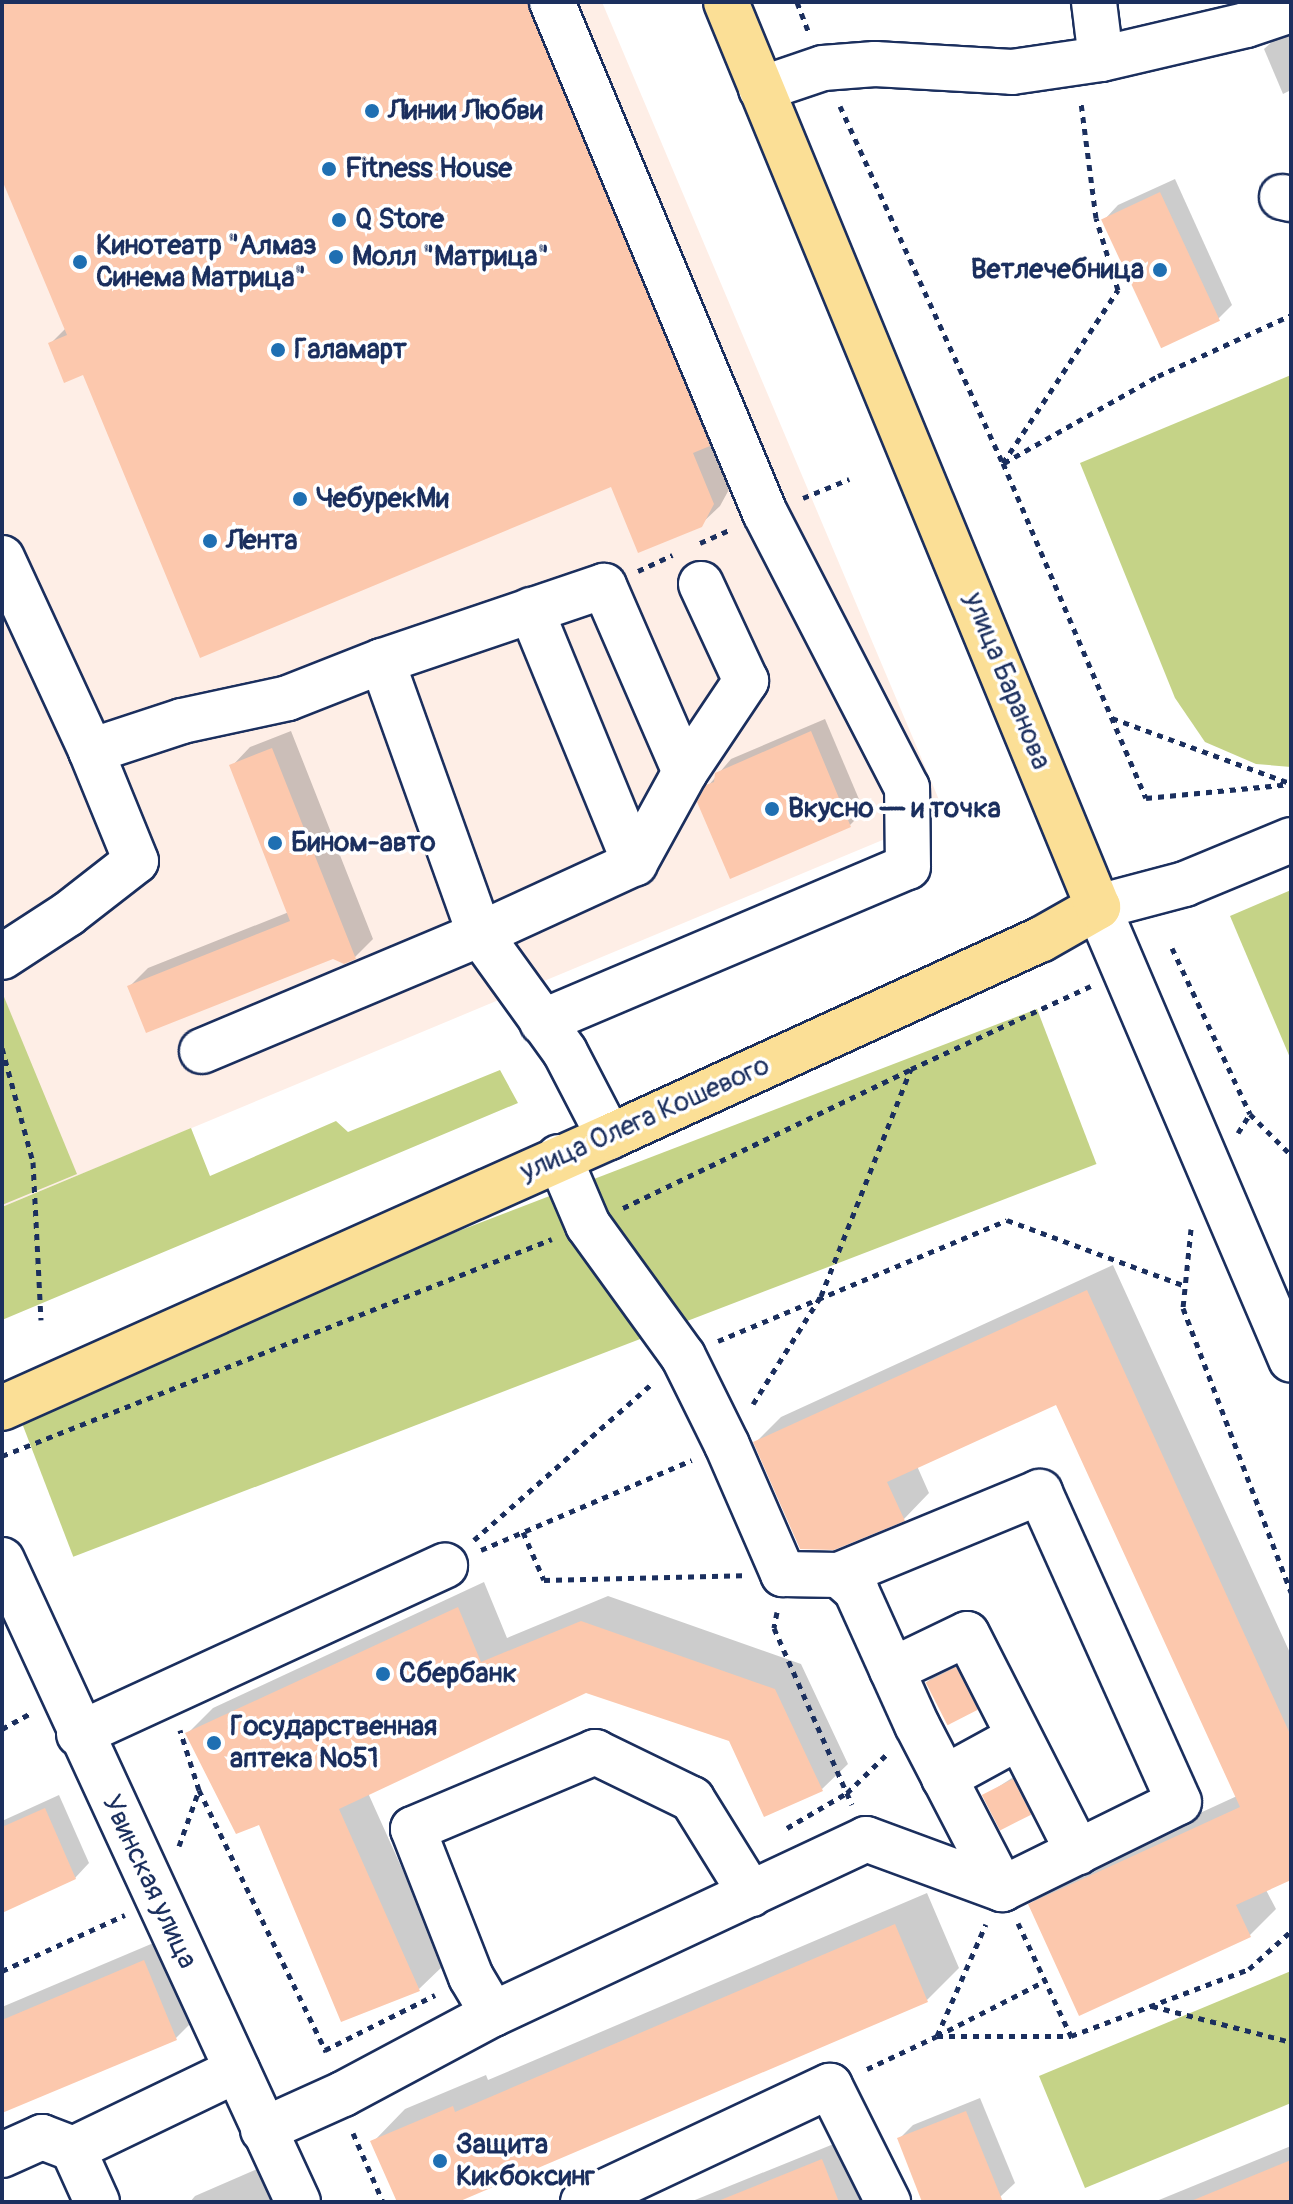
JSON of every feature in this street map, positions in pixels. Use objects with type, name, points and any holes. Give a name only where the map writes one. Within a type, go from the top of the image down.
[{"type":"main road","name":"улица Баранова","points":[[726,2],[1098,907]]},
{"type":"main road","name":"улица Олега Кошевого","points":[[2,1408],[609,1137],[1040,940],[1098,907]]},
{"type":"street","points":[[542,1022],[908,867],[907,788],[765,513],[552,2]]},
{"type":"street","points":[[1088,60],[1094,2]]},
{"type":"street","points":[[761,89],[823,68],[875,64],[1012,72],[1088,60],[1246,25],[1291,10]]},
{"type":"street","points":[[2,558],[91,751],[136,861],[68,914],[2,957]]},
{"type":"street","points":[[202,1051],[480,934],[635,863],[685,772],[746,681],[701,584]]},
{"type":"street","points":[[91,751],[182,721],[288,698],[382,661],[604,586],[685,772]]},
{"type":"street","points":[[531,610],[635,863]]},
{"type":"street","points":[[382,661],[480,934],[565,1052],[609,1137]]},
{"type":"street","name":"улица Олега Кошевого","points":[[1098,907],[1185,884],[1291,840]]},
{"type":"street","name":"улица Баранова","points":[[1098,907],[1291,1360]]},
{"type":"street","points":[[263,2130],[343,2094],[493,2014],[866,1839],[1002,1889],[1179,1802],[1040,1492],[839,1575],[783,1574],[727,1445],[683,1356],[588,1225],[559,1157]]},
{"type":"street","name":"Увинская улица","points":[[2,1560],[79,1734],[298,2202]]},
{"type":"street","points":[[79,1734],[445,1566]]},
{"type":"street","points":[[839,1575],[856,1590],[917,1725],[1002,1889]]},
{"type":"street","points":[[892,1670],[967,1634],[1078,1852]]},
{"type":"street","points":[[944,1778],[1019,1737]]},
{"type":"street","points":[[493,2014],[471,1977],[413,1829],[595,1752],[692,1799],[751,1894]]},
{"type":"street","points":[[73,2149],[237,2070]]},
{"type":"street","points":[[583,2202],[643,2189],[830,2086],[888,2202]]},
{"type":"street","points":[[2,2155],[42,2137],[73,2149],[97,2202]]},
{"type":"path","points":[[797,2],[823,68],[1003,463],[1146,798],[1291,784]]},
{"type":"path","points":[[1003,463],[1118,290],[1096,218],[1088,60]]},
{"type":"path","points":[[1003,463],[1158,376],[1291,315]]},
{"type":"path","points":[[765,513],[849,479]]},
{"type":"path","points":[[1112,718],[1291,784]]},
{"type":"path","points":[[1172,948],[1250,1114],[1291,1155]]},
{"type":"path","points":[[2,1456],[588,1225],[1102,980]]},
{"type":"path","points":[[2,1048],[33,1162],[41,1320]]},
{"type":"path","points":[[445,1566],[727,1445],[821,1296],[911,1069]]},
{"type":"path","points":[[445,1566],[683,1356],[1007,1220],[1185,1286]]},
{"type":"path","points":[[1192,1223],[1183,1308],[1291,1592]]},
{"type":"path","points":[[523,1532],[544,1580],[783,1574],[774,1628],[866,1839]]},
{"type":"path","points":[[213,1672],[180,1729],[199,1790],[325,2050],[343,2094],[353,2133],[383,2202]]},
{"type":"path","points":[[783,1830],[847,1793],[917,1725]]},
{"type":"path","points":[[2,1971],[129,1914],[159,1905],[199,1790]]},
{"type":"path","points":[[1002,1889],[1071,2036]]},
{"type":"path","points":[[937,2036],[1002,1889]]},
{"type":"path","points":[[937,2036],[1071,2036],[1249,1969],[1291,1931]]},
{"type":"path","points":[[325,2050],[471,1977]]},
{"type":"path","points":[[830,2086],[1045,1981]]},
{"type":"path","points":[[1151,2005],[1291,2042]]},
{"type":"shaded area","points":[[2,2],[602,2],[945,814],[2,1207]]},
{"type":"green space","points":[[1291,375],[1291,767],[1256,764],[1205,742],[1175,698],[1080,463]]},
{"type":"green space","points":[[1291,890],[1291,1060],[1230,916]]},
{"type":"green space","points":[[2,992],[77,1174],[2,1205]]},
{"type":"green space","points":[[1037,1009],[1096,1164],[73,1557],[14,1402]]},
{"type":"green space","points":[[500,1070],[518,1103],[2,1320],[2,1207],[191,1128],[210,1176],[336,1121],[348,1132]]},
{"type":"green space","points":[[1291,1971],[1291,2103],[1085,2188],[1039,2076]]},
{"type":"building","name":"Молл \"Матрица\"","points":[[2,2],[528,2],[710,446],[693,453],[714,504],[702,527],[638,553],[611,487],[200,658],[83,375],[64,383],[48,343],[67,335],[2,180]]},
{"type":"building","name":"Ветлечебница","points":[[1160,192],[1220,321],[1161,348],[1101,219]]},
{"type":"building","name":"Вкусно — и точка","points":[[811,731],[851,827],[730,879],[697,802],[706,785],[714,782],[715,773]]},
{"type":"building","points":[[272,748],[356,959],[344,964],[333,959],[146,1033],[127,986],[290,921],[229,765]]},
{"type":"building","points":[[1087,1290],[1291,1736],[1291,1880],[1236,1905],[1251,1937],[1079,2016],[1028,1904],[1240,1807],[1056,1405],[887,1482],[905,1521],[834,1550],[800,1549],[753,1442]]},
{"type":"building","points":[[458,1607],[481,1662],[581,1621],[775,1689],[823,1791],[764,1817],[729,1741],[586,1693],[339,1809],[420,1991],[341,2022],[259,1825],[236,1834],[185,1733]]},
{"type":"building","points":[[956,1667],[978,1710],[947,1725],[926,1682]]},
{"type":"building","points":[[1013,1779],[1031,1815],[1000,1831],[982,1795]]},
{"type":"building","points":[[45,1808],[76,1879],[2,1913],[2,1827]]},
{"type":"building","points":[[895,1924],[928,2002],[458,2202],[397,2202],[370,2141],[453,2106],[455,2112]]},
{"type":"building","points":[[144,1960],[177,2040],[2,2113],[2,2020]]},
{"type":"building","points":[[966,2111],[1003,2202],[922,2202],[897,2138]]},
{"type":"building","points":[[822,2159],[839,2202],[718,2202],[718,2201]]},
{"type":"building","points":[[1291,2160],[1291,2202],[1191,2202],[1191,2201]]},
{"type":"place","name":"Линии Любви","points":[[372,111]]},
{"type":"place","name":"Fitness House","points":[[329,169]]},
{"type":"place","name":"Q Store","points":[[339,220]]},
{"type":"place","name":"Молл \"Матрица\"","points":[[336,257]]},
{"type":"place","name":"Кинотеатр \"Алмаз Синема Матрица\"","points":[[80,262]]},
{"type":"place","name":"Ветлечебница","points":[[1160,270]]},
{"type":"place","name":"Галамарт","points":[[278,350]]},
{"type":"place","name":"ЧебурекМи","points":[[300,499]]},
{"type":"place","name":"Лента","points":[[210,541]]},
{"type":"place","name":"Вкусно — и точка","points":[[772,809]]},
{"type":"place","name":"Бином-авто","points":[[275,843]]},
{"type":"place","name":"Сбербанк","points":[[383,1674]]},
{"type":"place","name":"Государственная аптека №51","points":[[214,1743]]},
{"type":"place","name":"Защита Кикбоксинг","points":[[440,2161]]}]
